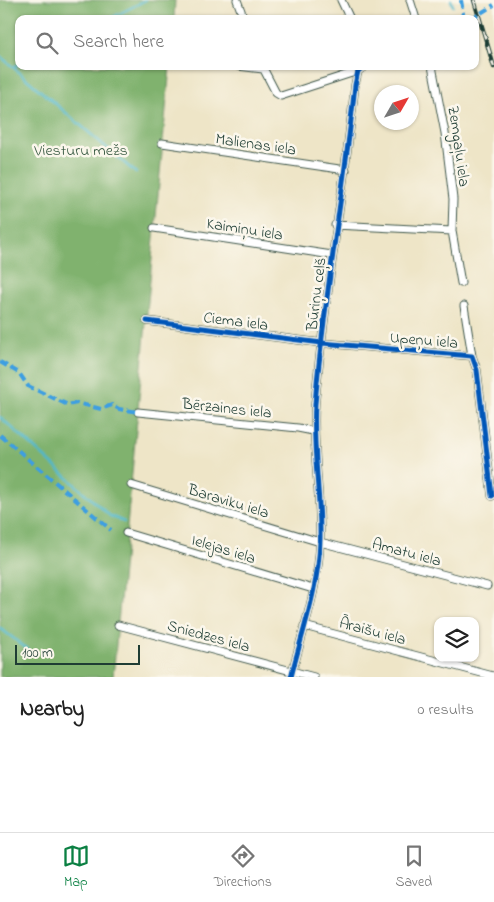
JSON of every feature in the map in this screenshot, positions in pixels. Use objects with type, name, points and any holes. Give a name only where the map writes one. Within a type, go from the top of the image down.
[{"type":"street","points":[[237,0],[243,15]]},
{"type":"street","points":[[341,0],[348,15]]},
{"type":"street","points":[[410,0],[415,15]]},
{"type":"street","points":[[263,70],[276,93],[281,96],[358,71]]},
{"type":"street","name":"Zemgaļu iela","points":[[433,70],[446,133],[453,199],[452,231],[461,283]]},
{"type":"street","name":"Būriņu ceļš","points":[[292,674],[313,589],[320,542],[313,431],[335,225],[346,170],[358,71]]},
{"type":"street","name":"Malienas iela","points":[[162,143],[346,170]]},
{"type":"street","points":[[335,225],[452,231]]},
{"type":"street","name":"Kaimiņu iela","points":[[154,228],[332,255]]},
{"type":"street","points":[[464,306],[472,356]]},
{"type":"street","name":"Ciema iela","points":[[147,321],[322,343]]},
{"type":"street","name":"Upeņu iela","points":[[322,343],[472,356],[477,370],[492,496]]},
{"type":"street","name":"Bērzaines iela","points":[[138,412],[313,431]]},
{"type":"street","name":"Baraviku iela","points":[[131,485],[320,542]]},
{"type":"street","name":"Ielejas iela","points":[[126,533],[313,589]]},
{"type":"street","name":"Amatu iela","points":[[320,542],[487,586]]},
{"type":"street","name":"Sniedzes iela","points":[[118,625],[292,674],[314,677]]},
{"type":"street","name":"Āraišu iela","points":[[304,626],[493,676]]},
{"type":"green space","name":"Viesturu mežs","points":[[0,0],[175,0],[174,15],[15,15],[15,70],[170,70],[113,677],[0,677]]},
{"type":"waterway","points":[[117,15],[146,0]]},
{"type":"waterway","points":[[451,0],[453,6]]},
{"type":"waterway","points":[[0,56],[15,69]]},
{"type":"waterway","points":[[16,70],[136,173]]},
{"type":"waterway","points":[[0,417],[110,516],[124,522]]},
{"type":"waterway","points":[[0,628],[31,652]]},
{"type":"railway","points":[[474,0],[478,15]]},
{"type":"railway","points":[[479,17],[494,67]]},
{"type":"marked path","points":[[461,0],[462,15]]},
{"type":"marked path","points":[[478,15],[494,5]]},
{"type":"marked path","points":[[0,362],[19,373],[28,386],[68,405],[77,403],[101,409],[112,405],[119,409],[138,412]]},
{"type":"marked path","points":[[0,435],[111,530]]},
{"type":"cycle path","points":[[291,677],[317,575],[320,523],[314,421],[315,404],[323,324],[355,85],[359,70]]},
{"type":"cycle path","points":[[147,321],[322,343],[472,356],[477,370],[492,496]]}]
